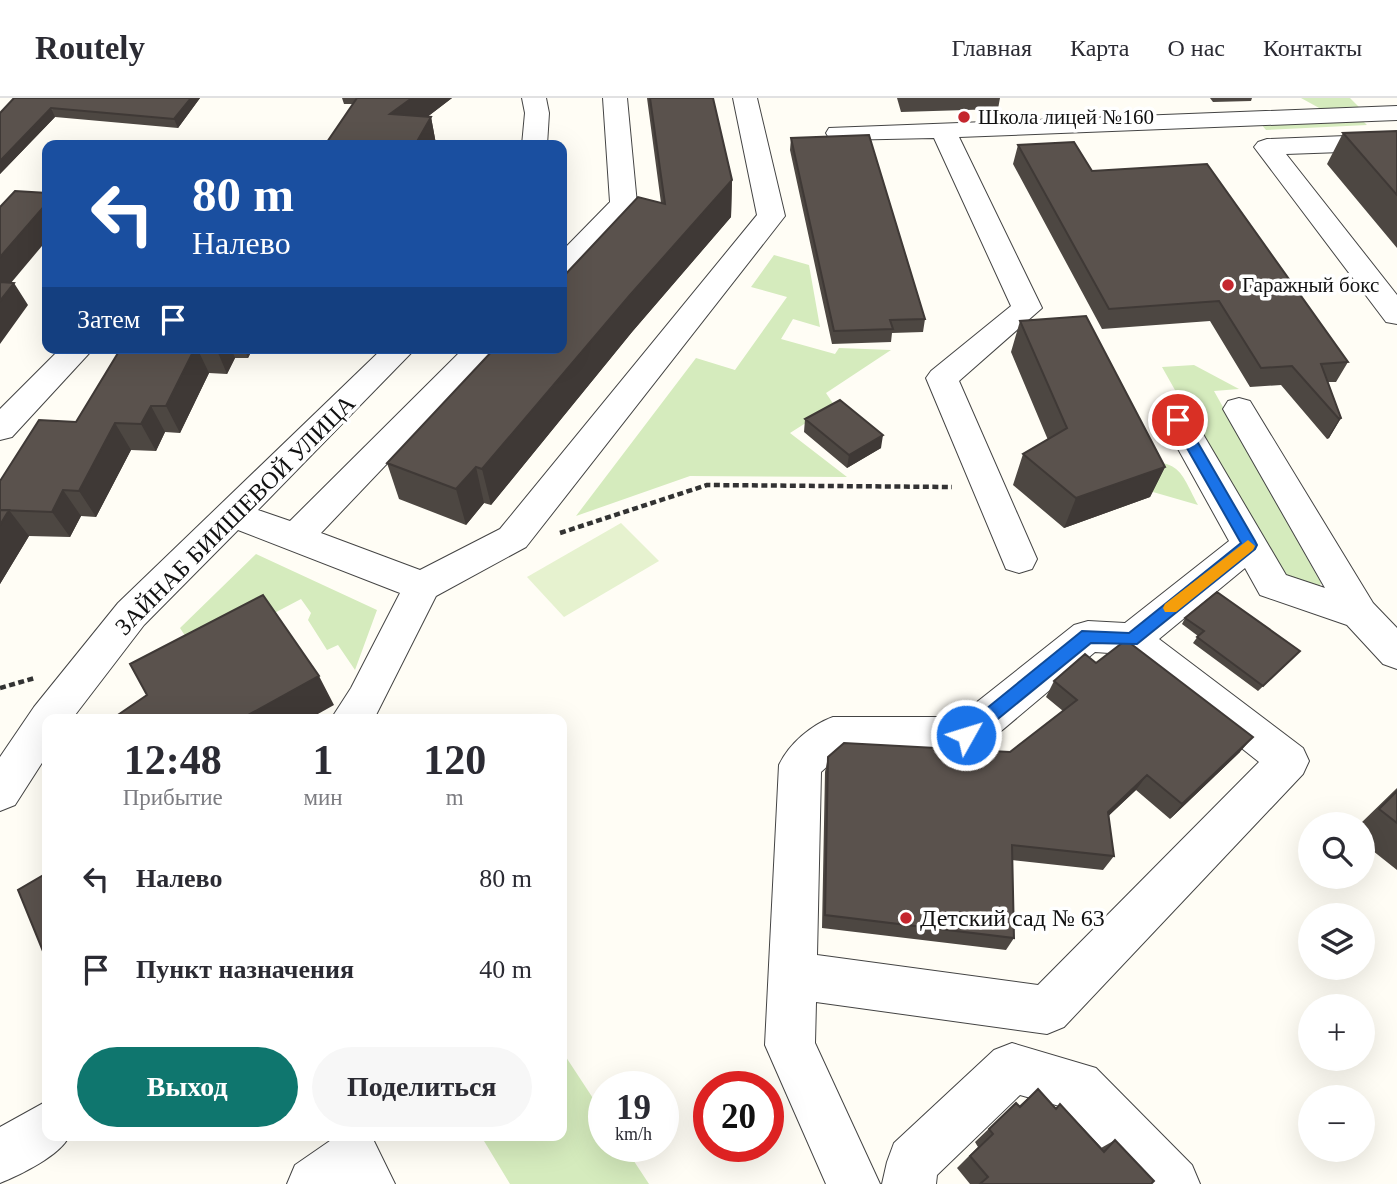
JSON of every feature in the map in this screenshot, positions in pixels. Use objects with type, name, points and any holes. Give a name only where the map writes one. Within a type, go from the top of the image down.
[{"type":"street","points":[[534,98],[537,113],[535,140]]},
{"type":"street","points":[[567,262],[624,204],[615,98]]},
{"type":"street","points":[[355,714],[365,700],[422,586],[513,538],[771,216],[745,98]]},
{"type":"street","points":[[838,133],[1397,113]]},
{"type":"street","points":[[943,130],[1027,308],[942,378],[1020,559]]},
{"type":"street","points":[[1397,142],[1267,147],[1397,315]]},
{"type":"street","points":[[0,429],[73,354]]},
{"type":"street","name":"ЗАЙНАБ БИИШЕВОЙ УЛИЦА","points":[[53,714],[131,614],[395,354]]},
{"type":"street","points":[[294,539],[476,354]]},
{"type":"street","points":[[1239,409],[1360,614],[1397,653]]},
{"type":"street","points":[[1178,420],[1272,585],[1360,614]]},
{"type":"street","points":[[233,514],[422,586]]},
{"type":"street","points":[[1132,639],[1250,545]]},
{"type":"street","points":[[792,975],[1048,1010],[1288,761],[1132,639],[1088,636],[966,735],[833,735],[800,765],[792,975],[790,1045],[853,1184]]},
{"type":"street","name":"ЗАЙНАБ БИИШЕВОЙ УЛИЦА","points":[[0,792],[42,729]]},
{"type":"street","points":[[909,1184],[913,1161],[1012,1068],[1078,1086],[1173,1184]]},
{"type":"street","points":[[0,1157],[42,1131]]},
{"type":"path","points":[[531,516],[561,534],[707,485],[988,488]]},
{"type":"path","points":[[0,688],[25,678]]},
{"type":"green space","points":[[1301,98],[1350,98],[1359,107],[1321,109]]},
{"type":"green space","points":[[1361,119],[1367,125],[1266,130],[1261,124]]},
{"type":"green space","points":[[774,255],[809,265],[820,327],[793,319],[781,339],[835,354],[839,348],[891,350],[826,393],[834,405],[790,433],[847,477],[690,476],[576,516],[696,358],[735,370],[787,297],[751,287]]},
{"type":"green space","points":[[1194,365],[1239,389],[1214,391],[1321,583],[1317,592],[1283,582],[1162,367]]},
{"type":"green space","points":[[1137,459],[1170,465],[1176,469],[1198,505],[1153,492]]},
{"type":"green space","points":[[621,523],[659,561],[564,617],[527,577]]},
{"type":"green space","points":[[256,554],[377,610],[355,670],[338,645],[327,650],[308,620],[311,613],[301,599],[197,654],[180,628]]},
{"type":"green space","points":[[567,1059],[588,1091],[588,1162],[635,1162],[649,1184],[510,1184],[484,1141],[567,1141]]},
{"type":"building","points":[[14,98],[191,98],[174,119],[51,108],[0,161],[0,113]]},
{"type":"building","points":[[357,98],[412,98],[390,114],[431,117],[418,140],[328,140]]},
{"type":"building","points":[[650,98],[713,98],[732,180],[482,469],[476,467],[456,489],[387,463],[489,354],[567,354],[567,273],[638,197],[665,204]]},
{"type":"building","points":[[1397,131],[1397,195],[1343,133]]},
{"type":"building","points":[[869,135],[925,319],[890,320],[893,329],[834,331],[791,138]]},
{"type":"building","points":[[1074,142],[1092,171],[1207,164],[1348,362],[1321,364],[1341,418],[1339,419],[1292,366],[1261,368],[1219,301],[1109,309],[1018,145]]},
{"type":"building","points":[[15,191],[42,193],[42,209],[0,257],[0,207]]},
{"type":"building","points":[[0,282],[14,283],[0,301]]},
{"type":"building","points":[[1086,316],[1165,467],[1076,498],[1023,454],[1067,428],[1020,321]]},
{"type":"building","points":[[117,354],[192,354],[166,406],[151,406],[141,424],[115,423],[79,491],[63,490],[52,512],[0,510],[0,481],[39,420],[76,422]]},
{"type":"building","points":[[840,400],[883,435],[849,455],[805,419]]},
{"type":"building","points":[[0,510],[9,510],[0,525]]},
{"type":"building","points":[[1217,592],[1300,651],[1263,686],[1197,637],[1204,631],[1185,618]]},
{"type":"building","points":[[263,595],[319,676],[250,714],[119,714],[147,695],[130,664]]},
{"type":"building","points":[[1126,640],[1253,737],[1182,804],[1147,775],[1108,812],[1114,856],[1012,845],[1014,938],[825,915],[828,757],[844,743],[1010,752],[1077,700],[1054,681],[1085,654],[1096,663]]},
{"type":"building","points":[[1397,791],[1397,823],[1379,809]]},
{"type":"building","points":[[42,876],[42,949],[18,890]]},
{"type":"building","points":[[1038,1089],[1056,1109],[1060,1104],[1104,1152],[1115,1140],[1154,1181],[1151,1184],[980,1184],[988,1177],[970,1156],[993,1134],[989,1129],[1016,1103],[1020,1107]]},
{"type":"slow traffic","points":[[1171,608],[1248,546]]},
{"type":"place","name":"Школа лицей №160","points":[[964,117]]},
{"type":"place","name":"Гаражный бокс","points":[[1228,285]]},
{"type":"place","name":"Детский сад № 63","points":[[906,918]]},
{"type":"route","points":[[966,735],[1088,636],[1132,639],[1250,545],[1178,420]]}]
